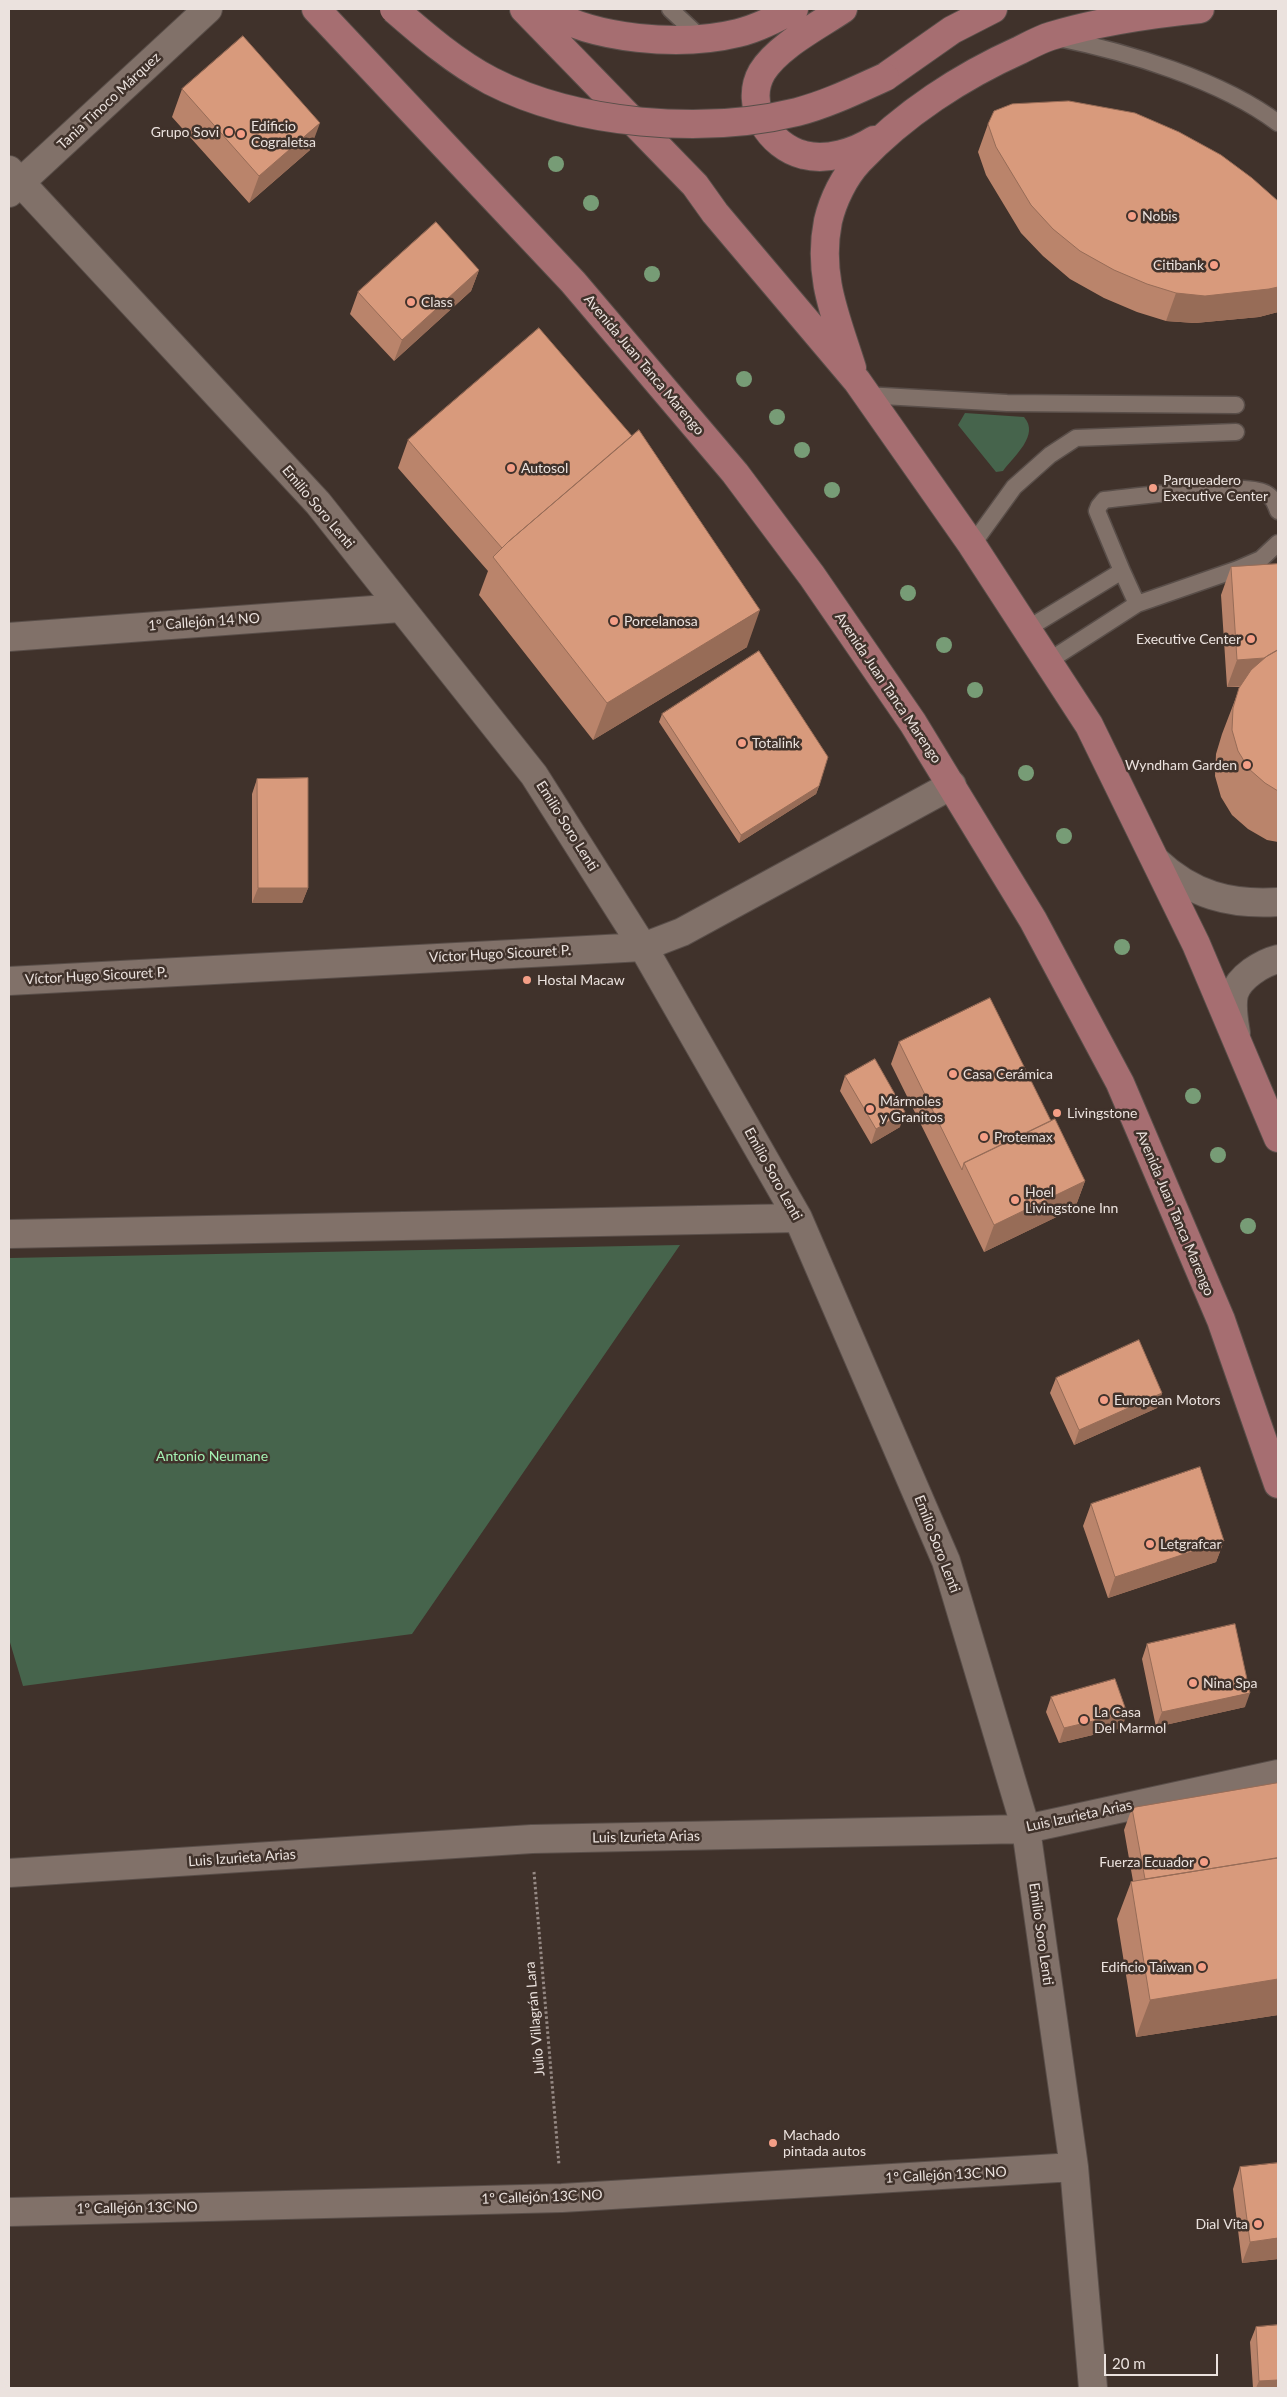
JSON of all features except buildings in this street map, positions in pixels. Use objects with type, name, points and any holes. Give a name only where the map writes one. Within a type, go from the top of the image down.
[{"type":"main road","name":"Avenida Juan Tanca Marengo","points":[[316,9],[579,289],[735,473],[812,576],[913,724],[1033,920],[1120,1083],[1221,1320],[1278,1484]]},
{"type":"main road","points":[[394,9],[432,42],[490,80],[543,103],[599,116],[664,123],[723,123],[796,112],[837,99],[885,76],[952,30],[993,9]]},
{"type":"main road","points":[[524,9],[695,185],[715,213],[861,388],[972,545],[1089,725],[1156,861],[1236,1033],[1278,1138]]},
{"type":"main road","points":[[544,9],[560,18],[606,34],[651,39],[700,38],[737,33],[768,23],[794,9]]},
{"type":"main road","points":[[843,9],[777,54],[762,73],[756,92],[758,111],[769,134],[784,147],[805,156],[825,156],[849,152],[867,144],[982,67],[1050,36],[1122,18],[1200,9]]},
{"type":"main road","points":[[861,388],[826,288],[824,253],[828,220],[840,186],[858,162],[901,123]]},
{"type":"street","name":"Tania Tinoco Márquez","points":[[13,181],[208,9]]},
{"type":"street","name":"Emilio Soro Lenti","points":[[13,181],[318,503],[534,775],[643,947],[798,1218],[946,1561],[1026,1829],[1074,2168],[1093,2388]]},
{"type":"street","name":"1º Callejón 14 NO","points":[[9,636],[400,608]]},
{"type":"street","name":"Víctor Hugo Sicouret P.","points":[[9,980],[643,947],[682,932],[952,785]]},
{"type":"street","points":[[1156,861],[1175,879],[1200,891],[1227,900],[1252,903],[1278,902]]},
{"type":"street","points":[[1236,1033],[1233,1012],[1234,993],[1255,968],[1278,959]]},
{"type":"street","points":[[9,1234],[798,1218]]},
{"type":"street","name":"Luis Izurieta Arias","points":[[9,1873],[532,1839],[1026,1829],[1278,1774]]},
{"type":"street","name":"1º Callejón 13C NO","points":[[9,2212],[562,2198],[1074,2168]]},
{"type":"lane","points":[[670,9],[700,38]]},
{"type":"lane","points":[[1050,36],[1106,48],[1217,88],[1261,110],[1278,123]]},
{"type":"lane","points":[[861,388],[1007,404],[1236,405]]},
{"type":"lane","points":[[972,545],[1020,481],[1050,455],[1076,438],[1236,432]]},
{"type":"lane","points":[[1137,604],[1097,511],[1104,500],[1236,487],[1264,492],[1273,499],[1278,511]]},
{"type":"lane","points":[[1047,662],[1137,604],[1238,569],[1260,559],[1278,543]]},
{"type":"lane","points":[[1027,629],[1122,571]]},
{"type":"path","name":"Julio Villagrán Lara","points":[[532,1839],[562,2198]]},
{"type":"green space","points":[[965,413],[1024,417],[1029,431],[1027,438],[1019,452],[1003,471],[996,472],[958,425]]},
{"type":"green space","name":"Antonio Neumane","points":[[680,1245],[412,1634],[23,1686],[9,1639],[9,1258]]},
{"type":"place","name":"Grupo Sovi","points":[[229,132]]},
{"type":"place","name":"Edificio Cograletsa","points":[[241,134]]},
{"type":"place","name":"Nobis","points":[[1132,216]]},
{"type":"place","name":"Citibank","points":[[1214,265]]},
{"type":"place","name":"Class","points":[[411,302]]},
{"type":"place","name":"Autosol","points":[[511,468]]},
{"type":"place","name":"Parqueadero Executive Center","points":[[1153,488]]},
{"type":"place","name":"Porcelanosa","points":[[614,621]]},
{"type":"place","name":"Executive Center","points":[[1251,639]]},
{"type":"place","name":"Totalink","points":[[742,743]]},
{"type":"place","name":"Wyndham Garden","points":[[1247,765]]},
{"type":"place","name":"Hostal Macaw","points":[[527,980]]},
{"type":"place","name":"Casa Cerámica","points":[[953,1074]]},
{"type":"place","name":"Mármoles y Granitos","points":[[870,1109]]},
{"type":"place","name":"Livingstone","points":[[1057,1113]]},
{"type":"place","name":"Protemax","points":[[984,1137]]},
{"type":"place","name":"Hoel Livingstone Inn","points":[[1015,1200]]},
{"type":"place","name":"European Motors","points":[[1104,1400]]},
{"type":"place","name":"Letgrafcar","points":[[1150,1544]]},
{"type":"place","name":"Nina Spa","points":[[1193,1683]]},
{"type":"place","name":"La Casa Del Marmol","points":[[1084,1720]]},
{"type":"place","name":"Fuerza Ecuador","points":[[1204,1862]]},
{"type":"place","name":"Edificio Taiwan","points":[[1202,1967]]},
{"type":"place","name":"Machado pintada autos","points":[[773,2143]]},
{"type":"place","name":"Dial Vita","points":[[1258,2224]]}]
